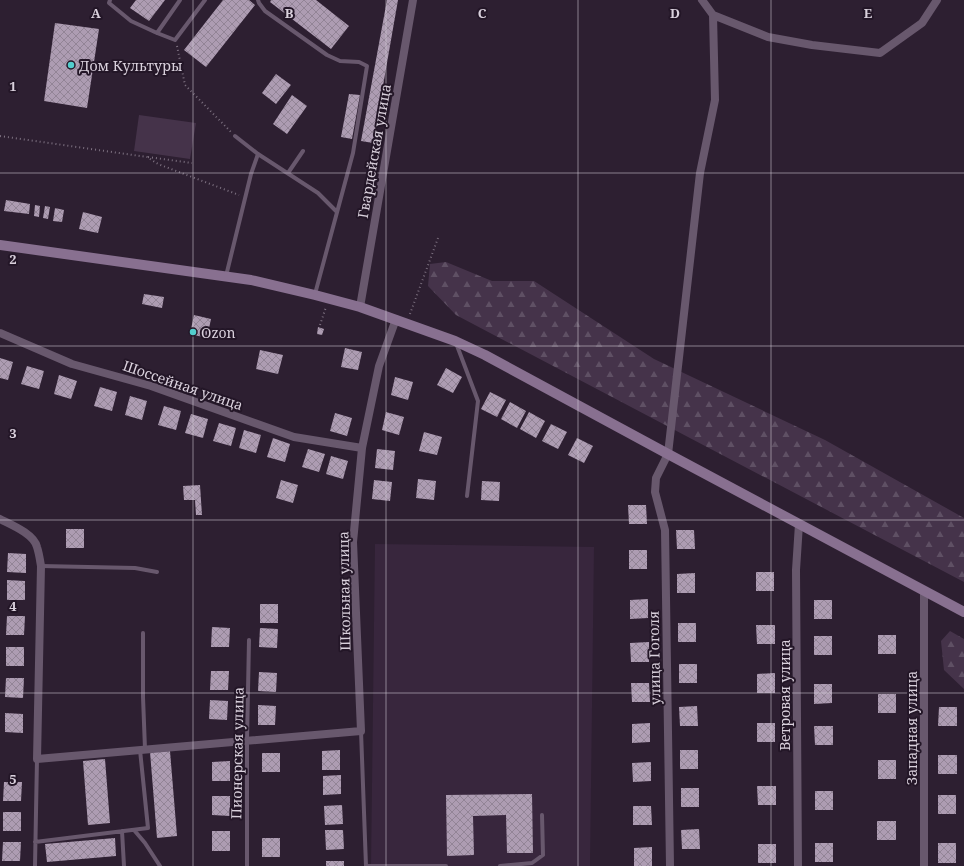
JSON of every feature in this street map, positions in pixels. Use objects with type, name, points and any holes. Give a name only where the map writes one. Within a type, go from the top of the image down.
[{"type":"main road","points":[[0,245],[251,280],[329,298],[360,307],[455,341],[485,355],[964,612]]},
{"type":"street","name":"Гвардейская улица","points":[[360,307],[413,0]]},
{"type":"street","points":[[702,0],[713,15],[768,37],[812,45],[880,53],[922,23],[937,0]]},
{"type":"street","points":[[668,454],[700,173],[715,100],[713,15]]},
{"type":"street","name":"Школьная улица","points":[[361,731],[353,542],[362,448],[379,366],[396,319]]},
{"type":"street","name":"Шоссейная улица","points":[[0,333],[72,364],[151,386],[294,438],[362,448]]},
{"type":"street","name":"улица Гоголя","points":[[668,454],[656,478],[655,492],[665,530],[670,866]]},
{"type":"street","points":[[0,519],[33,539],[37,546],[41,566],[37,759],[361,731]]},
{"type":"street","name":"Ветровая улица","points":[[798,866],[796,570],[799,524]]},
{"type":"street","name":"Западная улица","points":[[924,591],[924,866]]},
{"type":"lane","points":[[110,0],[109,3],[131,21],[175,40],[205,0]]},
{"type":"lane","points":[[156,33],[180,0]]},
{"type":"lane","points":[[258,0],[265,11],[327,55],[340,61],[359,62],[367,66],[353,153],[315,295]]},
{"type":"lane","points":[[235,136],[258,154],[318,193],[337,212]]},
{"type":"lane","points":[[288,173],[303,151]]},
{"type":"lane","points":[[226,276],[251,174],[258,154]]},
{"type":"lane","points":[[455,341],[478,401],[468,496]]},
{"type":"lane","points":[[41,566],[135,568],[157,572]]},
{"type":"lane","points":[[35,842],[148,828],[142,750],[143,633]]},
{"type":"lane","name":"Пионерская улица","points":[[247,866],[249,640]]},
{"type":"lane","name":"Школьная улица","points":[[361,731],[366,866]]},
{"type":"lane","points":[[35,866],[37,759]]},
{"type":"lane","points":[[500,866],[532,863],[543,855],[542,815]]},
{"type":"lane","points":[[134,830],[160,866]]},
{"type":"lane","points":[[122,832],[124,866]]},
{"type":"lane","points":[[366,866],[446,866]]},
{"type":"path","points":[[175,40],[185,86],[235,136]]},
{"type":"path","points":[[0,136],[192,163]]},
{"type":"path","points":[[147,157],[158,164],[245,197]]},
{"type":"path","points":[[406,323],[438,238]]},
{"type":"path","points":[[320,325],[329,298]]},
{"type":"shaded area","points":[[375,544],[594,547],[590,866],[371,866]]},
{"type":"green space","points":[[139,115],[196,123],[190,159],[134,151]]},
{"type":"green space","points":[[446,262],[492,281],[534,281],[654,359],[825,440],[964,518],[964,582],[456,315],[428,286],[430,264]]},
{"type":"green space","points":[[950,631],[964,639],[964,689],[944,670],[941,641]]},
{"type":"building","points":[[136,0],[165,0],[149,21],[130,8]]},
{"type":"building","points":[[223,0],[249,0],[255,5],[206,67],[184,50]]},
{"type":"building","points":[[271,0],[316,0],[349,26],[331,49],[270,2]]},
{"type":"building","points":[[387,0],[398,0],[373,143],[361,141]]},
{"type":"building","name":"Дом Культуры","points":[[55,23],[99,29],[87,108],[44,101]]},
{"type":"building","points":[[276,74],[291,85],[276,104],[262,93]]},
{"type":"building","points":[[349,94],[360,95],[352,139],[341,137]]},
{"type":"building","points":[[292,95],[307,106],[287,134],[273,124]]},
{"type":"building","points":[[6,200],[30,204],[29,214],[4,211]]},
{"type":"building","points":[[35,205],[40,206],[39,217],[34,216]]},
{"type":"building","points":[[45,206],[50,207],[48,219],[43,218]]},
{"type":"building","points":[[55,208],[64,210],[62,222],[53,221]]},
{"type":"building","points":[[83,212],[102,217],[98,233],[79,229]]},
{"type":"building","points":[[144,294],[164,297],[162,308],[142,304]]},
{"type":"building","points":[[194,315],[211,319],[207,338],[190,334]]},
{"type":"building","points":[[318,327],[324,329],[322,335],[317,334]]},
{"type":"building","points":[[345,348],[362,352],[358,370],[341,367]]},
{"type":"building","points":[[260,350],[283,355],[278,374],[256,369]]},
{"type":"building","points":[[0,358],[13,362],[8,380],[0,378]]},
{"type":"building","points":[[27,366],[44,371],[39,389],[21,384]]},
{"type":"building","points":[[446,368],[462,377],[453,393],[437,385]]},
{"type":"building","points":[[59,375],[77,381],[71,399],[54,394]]},
{"type":"building","points":[[395,377],[413,382],[408,400],[391,395]]},
{"type":"building","points":[[100,387],[117,392],[112,411],[94,406]]},
{"type":"building","points":[[490,392],[506,400],[497,417],[481,409]]},
{"type":"building","points":[[130,396],[147,401],[142,420],[125,415]]},
{"type":"building","points":[[510,402],[526,411],[517,428],[501,419]]},
{"type":"building","points":[[164,406],[181,411],[176,430],[158,425]]},
{"type":"building","points":[[386,412],[404,417],[399,435],[382,430]]},
{"type":"building","points":[[529,412],[545,421],[536,438],[520,429]]},
{"type":"building","points":[[335,413],[352,418],[347,436],[330,431]]},
{"type":"building","points":[[191,414],[208,419],[203,438],[185,433]]},
{"type":"building","points":[[219,423],[236,428],[231,446],[213,441]]},
{"type":"building","points":[[551,424],[567,432],[558,449],[542,441]]},
{"type":"building","points":[[244,430],[261,435],[256,453],[239,448]]},
{"type":"building","points":[[424,432],[442,437],[437,455],[419,451]]},
{"type":"building","points":[[273,438],[290,444],[285,462],[267,457]]},
{"type":"building","points":[[577,438],[593,446],[584,463],[568,455]]},
{"type":"building","points":[[308,449],[325,454],[319,472],[302,467]]},
{"type":"building","points":[[377,449],[395,451],[393,470],[375,468]]},
{"type":"building","points":[[331,456],[348,461],[343,479],[326,474]]},
{"type":"building","points":[[418,479],[436,481],[434,500],[416,498]]},
{"type":"building","points":[[281,480],[298,485],[293,503],[276,498]]},
{"type":"building","points":[[374,480],[392,482],[390,501],[372,499]]},
{"type":"building","points":[[482,481],[500,482],[499,501],[481,500]]},
{"type":"building","points":[[200,485],[202,515],[196,515],[195,500],[184,500],[183,486]]},
{"type":"building","points":[[628,505],[646,505],[647,524],[629,524]]},
{"type":"building","points":[[66,529],[84,529],[84,548],[66,548]]},
{"type":"building","points":[[676,530],[694,530],[695,549],[677,549]]},
{"type":"building","points":[[629,550],[647,550],[647,569],[629,569]]},
{"type":"building","points":[[8,553],[26,554],[26,573],[7,572]]},
{"type":"building","points":[[756,572],[774,572],[774,591],[756,591]]},
{"type":"building","points":[[695,573],[695,593],[677,593],[677,574]]},
{"type":"building","points":[[7,580],[25,581],[25,600],[7,600]]},
{"type":"building","points":[[648,599],[648,618],[630,619],[630,600]]},
{"type":"building","points":[[814,600],[832,600],[832,619],[814,619]]},
{"type":"building","points":[[260,604],[278,604],[278,623],[260,623]]},
{"type":"building","points":[[7,616],[25,616],[24,635],[6,635]]},
{"type":"building","points":[[678,623],[696,623],[696,642],[678,642]]},
{"type":"building","points":[[756,625],[775,625],[775,644],[757,644]]},
{"type":"building","points":[[212,627],[230,628],[229,647],[211,647]]},
{"type":"building","points":[[260,628],[278,629],[277,648],[259,647]]},
{"type":"building","points":[[878,635],[896,635],[896,654],[878,654]]},
{"type":"building","points":[[814,636],[832,636],[832,655],[814,655]]},
{"type":"building","points":[[649,642],[649,662],[631,662],[630,643]]},
{"type":"building","points":[[6,647],[24,647],[24,666],[6,666]]},
{"type":"building","points":[[679,664],[697,664],[697,683],[679,683]]},
{"type":"building","points":[[211,671],[229,671],[228,690],[210,690]]},
{"type":"building","points":[[259,672],[277,673],[276,692],[258,691]]},
{"type":"building","points":[[775,673],[775,693],[757,693],[757,674]]},
{"type":"building","points":[[6,678],[24,678],[23,698],[5,697]]},
{"type":"building","points":[[631,683],[649,683],[650,702],[632,702]]},
{"type":"building","points":[[814,684],[832,684],[832,703],[814,704]]},
{"type":"building","points":[[878,694],[896,694],[896,713],[878,713]]},
{"type":"building","points":[[210,700],[228,701],[227,720],[209,719]]},
{"type":"building","points":[[258,705],[276,706],[275,725],[258,725]]},
{"type":"building","points":[[697,706],[698,726],[680,726],[679,707]]},
{"type":"building","points":[[939,707],[957,707],[957,726],[938,726]]},
{"type":"building","points":[[5,713],[23,714],[23,733],[5,732]]},
{"type":"building","points":[[650,723],[650,742],[632,743],[632,724]]},
{"type":"building","points":[[757,723],[775,723],[775,742],[757,742]]},
{"type":"building","points":[[814,726],[833,726],[833,745],[815,745]]},
{"type":"building","points":[[340,750],[340,770],[322,770],[322,751]]},
{"type":"building","points":[[680,750],[698,750],[698,769],[680,769]]},
{"type":"building","points":[[170,751],[177,836],[157,838],[150,752]]},
{"type":"building","points":[[262,753],[280,753],[280,772],[262,772]]},
{"type":"building","points":[[938,755],[957,755],[957,774],[938,774]]},
{"type":"building","points":[[105,759],[110,823],[88,825],[83,761]]},
{"type":"building","points":[[878,760],[896,760],[896,779],[878,779]]},
{"type":"building","points":[[230,761],[230,781],[212,781],[212,762]]},
{"type":"building","points":[[651,762],[651,781],[633,782],[632,763]]},
{"type":"building","points":[[341,775],[341,794],[323,795],[323,776]]},
{"type":"building","points":[[4,782],[22,782],[21,801],[3,801]]},
{"type":"building","points":[[757,786],[776,786],[776,805],[758,805]]},
{"type":"building","points":[[681,788],[699,788],[699,807],[681,807]]},
{"type":"building","points":[[815,791],[833,791],[833,810],[815,810]]},
{"type":"building","points":[[532,794],[533,853],[507,853],[506,815],[473,816],[474,855],[447,856],[446,795]]},
{"type":"building","points":[[938,795],[956,795],[956,814],[938,814]]},
{"type":"building","points":[[212,796],[230,796],[230,816],[212,815]]},
{"type":"building","points":[[342,805],[343,824],[325,825],[324,806]]},
{"type":"building","points":[[633,806],[651,806],[652,825],[633,825]]},
{"type":"building","points":[[3,812],[21,812],[21,831],[3,831]]},
{"type":"building","points":[[877,821],[896,821],[896,840],[877,840]]},
{"type":"building","points":[[699,829],[700,849],[682,849],[681,830]]},
{"type":"building","points":[[325,830],[343,830],[344,849],[326,850]]},
{"type":"building","points":[[212,831],[230,831],[230,851],[212,851]]},
{"type":"building","points":[[115,838],[116,856],[47,862],[45,844]]},
{"type":"building","points":[[262,838],[280,838],[280,857],[262,857]]},
{"type":"building","points":[[3,842],[21,842],[20,861],[2,861]]},
{"type":"building","points":[[815,843],[833,843],[833,862],[815,862]]},
{"type":"building","points":[[938,843],[956,843],[956,863],[938,863]]},
{"type":"building","points":[[758,844],[776,844],[776,863],[758,863]]},
{"type":"building","points":[[652,847],[652,866],[634,866],[634,848]]},
{"type":"building","points":[[326,861],[344,861],[344,866],[326,866]]},
{"type":"place","name":"Дом Культуры","points":[[71,65]]},
{"type":"place","name":"Ozon","points":[[193,332]]}]
